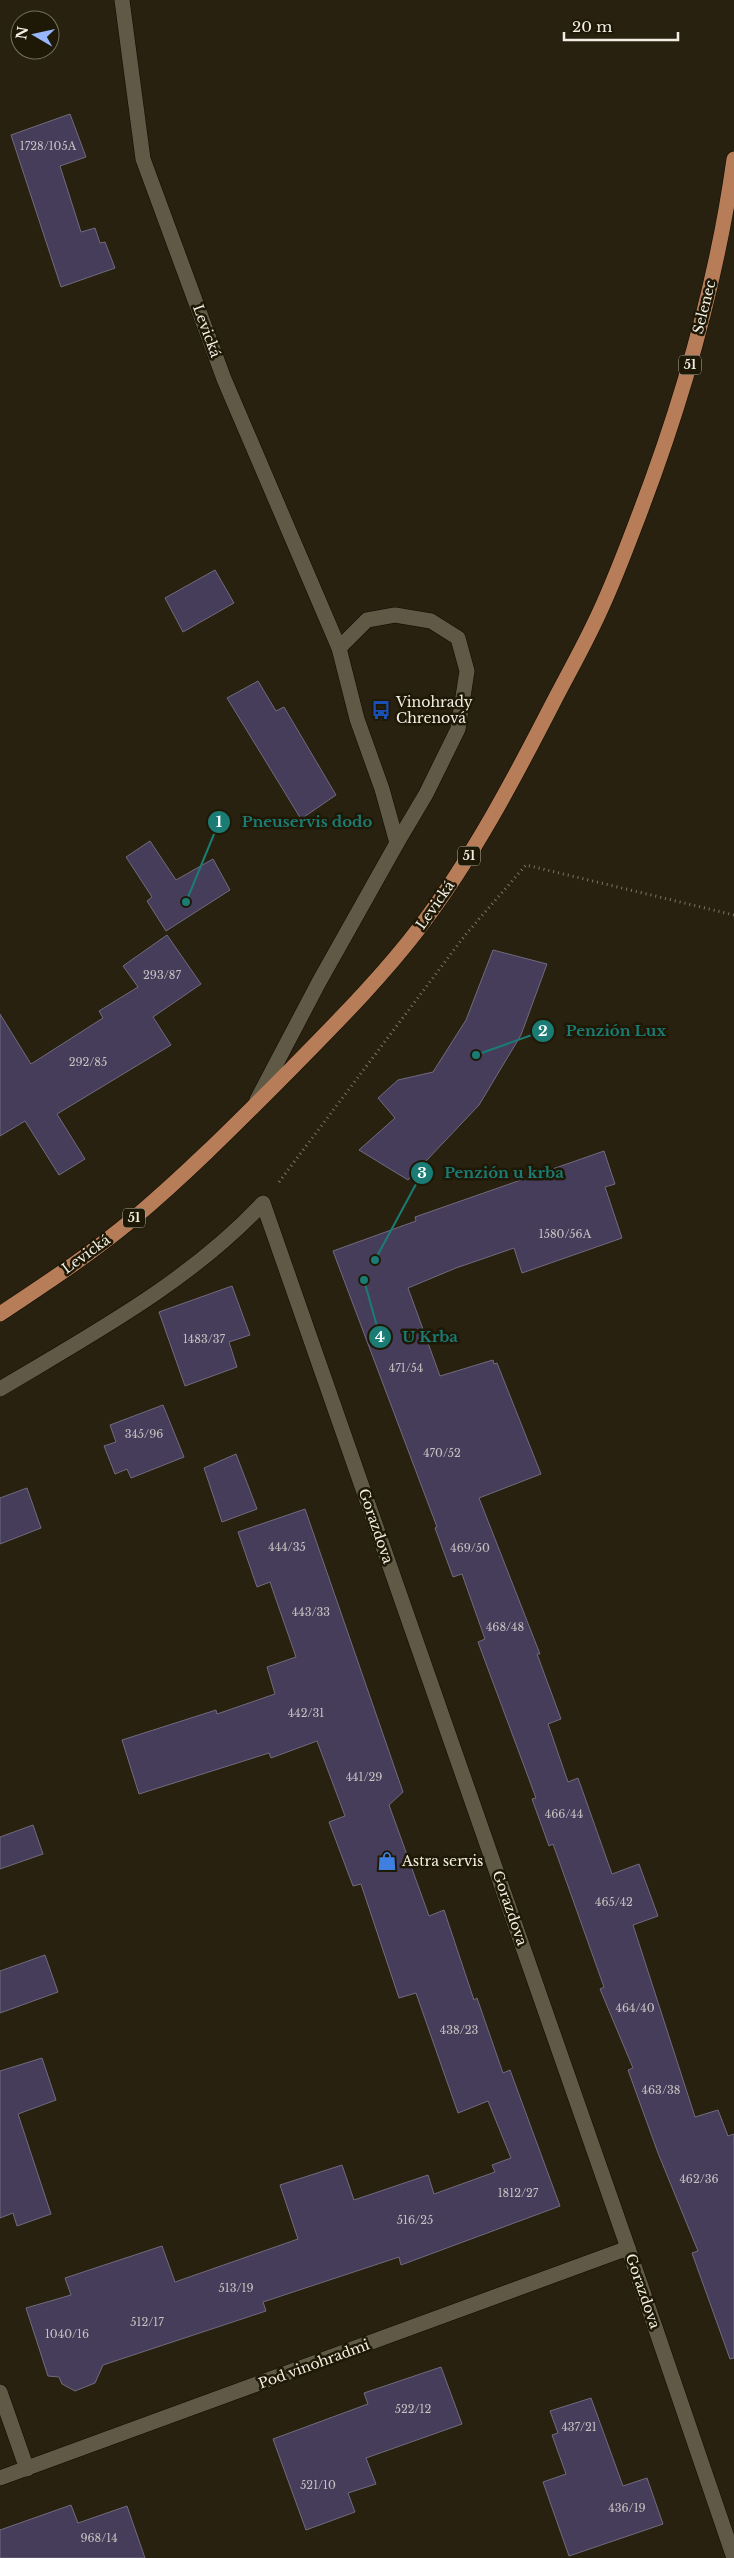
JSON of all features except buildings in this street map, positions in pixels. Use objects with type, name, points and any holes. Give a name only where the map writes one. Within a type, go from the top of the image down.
[{"type":"main road","name":"Selenec","points":[[621,564],[679,406],[715,261],[734,159]]},
{"type":"main road","name":"Levická","points":[[0,1314],[132,1220],[254,1106],[341,1018],[420,928],[474,848],[521,766],[594,625],[621,564]]},
{"type":"street","name":"Levická","points":[[122,0],[143,159],[224,379],[338,648],[357,719],[382,789],[397,843]]},
{"type":"street","name":"Levická","points":[[254,1106],[319,982],[426,794],[458,728],[467,671],[458,638],[431,621],[395,615],[367,620],[338,648]]},
{"type":"street","points":[[0,1389],[138,1307],[240,1228],[263,1203]]},
{"type":"street","name":"Gorazdova","points":[[263,1203],[628,2248],[734,2558]]},
{"type":"street","name":"Pod vinohradmi","points":[[0,2478],[628,2248]]},
{"type":"street","points":[[0,2392],[27,2469]]},
{"type":"path","points":[[263,1203],[466,934],[526,865],[734,915]]},
{"type":"place","name":"Vinohrady Chrenová","points":[[381,710]]},
{"type":"place","name":"Pneuservis dodo","points":[[186,902]]},
{"type":"place","name":"Penzión Lux","points":[[476,1055]]},
{"type":"place","name":"Penzión u krba","points":[[375,1260]]},
{"type":"place","name":"U Krba","points":[[364,1280]]},
{"type":"place","name":"Astra servis","points":[[387,1861]]}]
